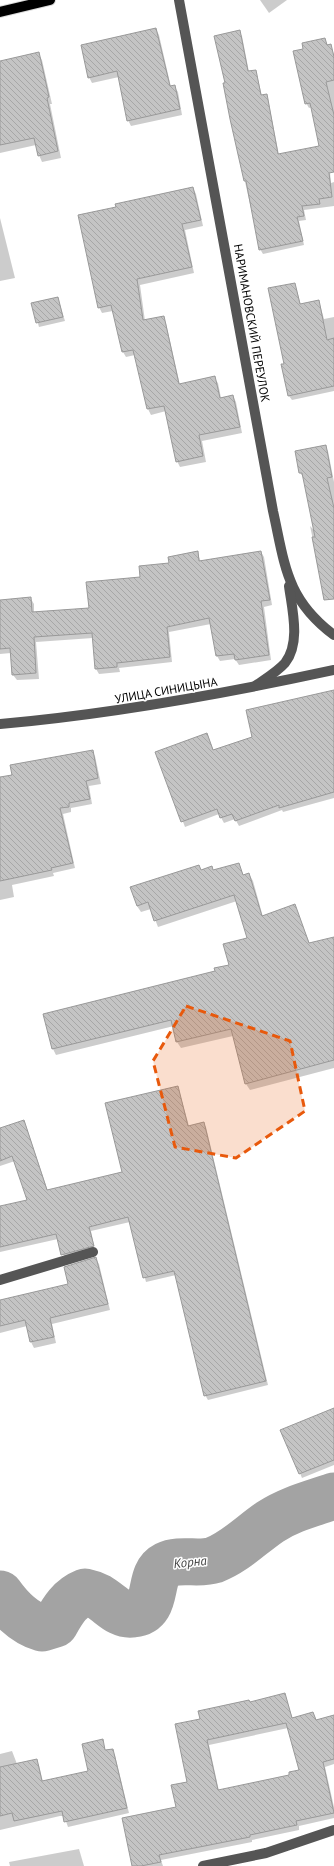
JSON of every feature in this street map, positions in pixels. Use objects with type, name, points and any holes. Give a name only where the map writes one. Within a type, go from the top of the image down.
[{"type":"main road","points":[[0,12],[50,0]]},
{"type":"street","name":"НАРИМАНОВСКИЙ ПЕРЕУЛОК","points":[[179,0],[271,503],[288,577],[296,594],[308,612],[334,635]]},
{"type":"street","points":[[252,688],[277,670],[285,662],[292,651],[294,622],[288,577]]},
{"type":"street","name":"УЛИЦА СИНИЦЫНА","points":[[0,724],[141,708],[252,688],[334,670]]},
{"type":"street","points":[[0,1280],[93,1252]]},
{"type":"street","points":[[203,1866],[266,1853],[334,1830]]},
{"type":"highlighted area","points":[[186,1006],[290,1041],[305,1111],[236,1158],[175,1147],[153,1061]]},
{"type":"building","points":[[156,28],[170,86],[175,85],[180,109],[127,121],[117,71],[88,78],[81,45]]},
{"type":"building","points":[[240,30],[248,71],[256,70],[261,95],[267,94],[278,154],[319,146],[310,103],[305,104],[293,51],[303,49],[302,43],[325,38],[327,45],[331,44],[334,57],[334,80],[326,82],[334,115],[334,172],[329,173],[332,197],[319,199],[320,204],[302,206],[304,216],[297,217],[303,241],[259,250],[246,181],[244,181],[230,119],[223,83],[225,83],[214,36]]},
{"type":"building","points":[[39,52],[49,97],[47,98],[58,151],[38,156],[34,138],[0,145],[0,61]]},
{"type":"building","points":[[193,187],[201,220],[182,224],[192,267],[137,279],[143,320],[164,316],[179,384],[215,376],[220,398],[233,395],[240,427],[199,435],[203,456],[176,462],[164,406],[147,409],[133,350],[122,352],[111,305],[98,308],[78,215],[116,207],[115,204]]},
{"type":"building","points":[[295,283],[300,304],[319,300],[327,340],[334,338],[334,386],[288,396],[281,364],[284,364],[268,288]]},
{"type":"building","points":[[58,297],[63,317],[36,323],[31,303]]},
{"type":"building","points":[[326,445],[332,477],[327,478],[334,508],[334,599],[324,600],[312,537],[315,537],[302,473],[299,473],[295,451]]},
{"type":"building","points":[[198,551],[199,561],[261,551],[270,600],[261,601],[269,655],[235,660],[234,654],[216,656],[209,618],[167,627],[170,657],[117,663],[117,667],[95,669],[92,633],[34,637],[36,673],[12,675],[10,648],[0,649],[0,600],[31,597],[32,612],[89,608],[86,582],[140,577],[139,566],[169,563],[168,557]]},
{"type":"building","points":[[334,690],[334,792],[279,808],[279,805],[235,821],[232,814],[220,818],[217,809],[181,822],[155,752],[207,733],[213,750],[252,737],[246,710]]},
{"type":"building","points":[[93,750],[98,778],[86,781],[90,799],[69,803],[69,807],[60,808],[73,863],[51,868],[52,870],[0,881],[0,777],[12,775],[10,765]]},
{"type":"building","points":[[239,863],[243,875],[249,873],[262,916],[295,904],[309,943],[334,937],[334,1060],[245,1084],[231,1029],[176,1042],[171,1020],[52,1049],[43,1014],[215,971],[214,968],[229,965],[223,944],[247,938],[234,895],[154,921],[148,902],[137,906],[130,887],[199,865],[201,870],[212,866],[213,870]]},
{"type":"building","points":[[178,1086],[188,1126],[204,1122],[266,1381],[204,1396],[174,1271],[143,1278],[128,1217],[89,1227],[94,1246],[61,1255],[56,1234],[0,1247],[0,1206],[27,1200],[12,1156],[0,1161],[0,1128],[24,1120],[47,1190],[122,1172],[105,1103]]},
{"type":"building","points":[[96,1257],[108,1304],[50,1318],[54,1337],[30,1342],[25,1320],[0,1326],[0,1300],[68,1284],[64,1267]]},
{"type":"building","points":[[334,1408],[334,1460],[299,1474],[280,1430]]},
{"type":"building","points":[[285,1693],[292,1718],[313,1712],[316,1720],[334,1715],[334,1759],[323,1762],[334,1813],[296,1821],[297,1825],[250,1835],[250,1837],[159,1855],[161,1862],[141,1866],[132,1866],[122,1818],[176,1807],[171,1785],[187,1782],[175,1724],[200,1719],[198,1711],[249,1700],[250,1702]],"holes":[[[286,1723],[299,1770],[289,1772],[289,1775],[218,1790],[207,1740]]]},
{"type":"building","points":[[103,1739],[105,1750],[113,1749],[127,1808],[64,1822],[62,1811],[14,1821],[12,1813],[0,1816],[0,1767],[37,1759],[42,1781],[88,1771],[82,1744]]},
{"type":"waterway","name":"Корна","points":[[0,1594],[8,1605],[24,1619],[42,1628],[55,1624],[71,1601],[85,1592],[99,1597],[123,1613],[133,1614],[142,1611],[147,1606],[156,1576],[166,1565],[177,1562],[202,1562],[222,1557],[278,1517],[301,1507],[334,1496]]}]
